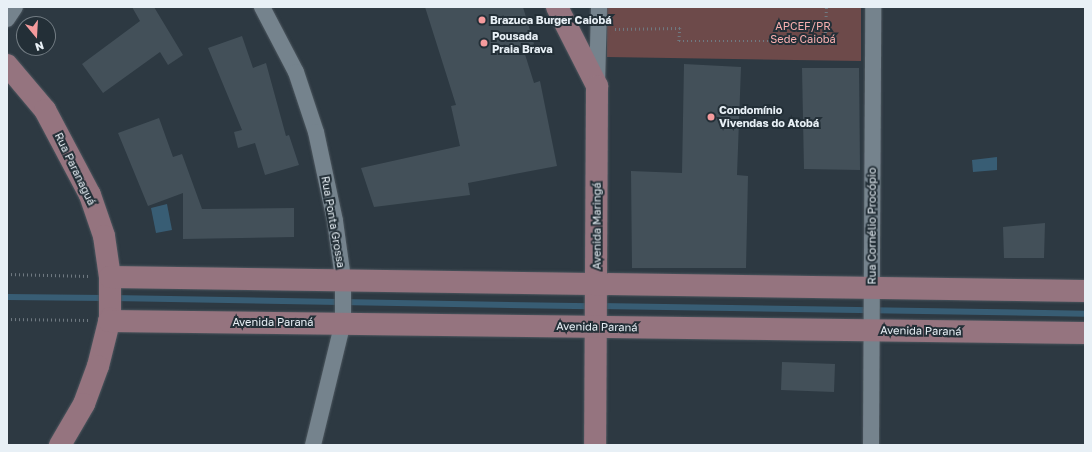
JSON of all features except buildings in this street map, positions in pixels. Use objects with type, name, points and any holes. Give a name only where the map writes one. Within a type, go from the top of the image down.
[{"type":"street","points":[[7,19],[15,7]]},
{"type":"street","name":"Rua Ponta Grossa","points":[[262,7],[296,72],[316,132],[335,222],[343,280],[343,321],[312,445]]},
{"type":"street","points":[[557,7],[597,86]]},
{"type":"street","name":"Avenida Maringá","points":[[595,445],[597,86],[599,7]]},
{"type":"street","name":"Rua Cornélio Procópio","points":[[871,445],[873,7]]},
{"type":"street","name":"Rua Paranaguá","points":[[7,65],[45,110],[90,195],[104,236],[111,278],[110,319],[84,404],[60,445]]},
{"type":"street","points":[[111,278],[596,283],[872,292],[1085,291]]},
{"type":"street","name":"Avenida Paraná","points":[[110,319],[343,321],[596,327],[872,326],[1085,333]]},
{"type":"street","points":[[588,445],[595,406]]},
{"type":"path","points":[[598,29],[680,28],[679,41],[825,41],[826,7]]},
{"type":"path","points":[[7,274],[111,278]]},
{"type":"path","points":[[7,319],[110,319]]},
{"type":"green space","name":"APCEF/PR Sede Caiobá","points":[[607,7],[861,7],[861,61],[607,57]]},
{"type":"water","points":[[997,157],[997,170],[973,172],[972,160]]},
{"type":"water","points":[[167,204],[172,230],[156,233],[151,208]]},
{"type":"waterway","points":[[7,297],[105,298]]},
{"type":"waterway","points":[[113,298],[591,306]]},
{"type":"waterway","points":[[599,306],[1085,314]]},
{"type":"place","name":"Brazuca Burger Caiobá","points":[[482,20]]},
{"type":"place","name":"Pousada Praia Brava","points":[[484,43]]},
{"type":"place","name":"Condomínio Vivendas do Atobá","points":[[711,117]]}]
